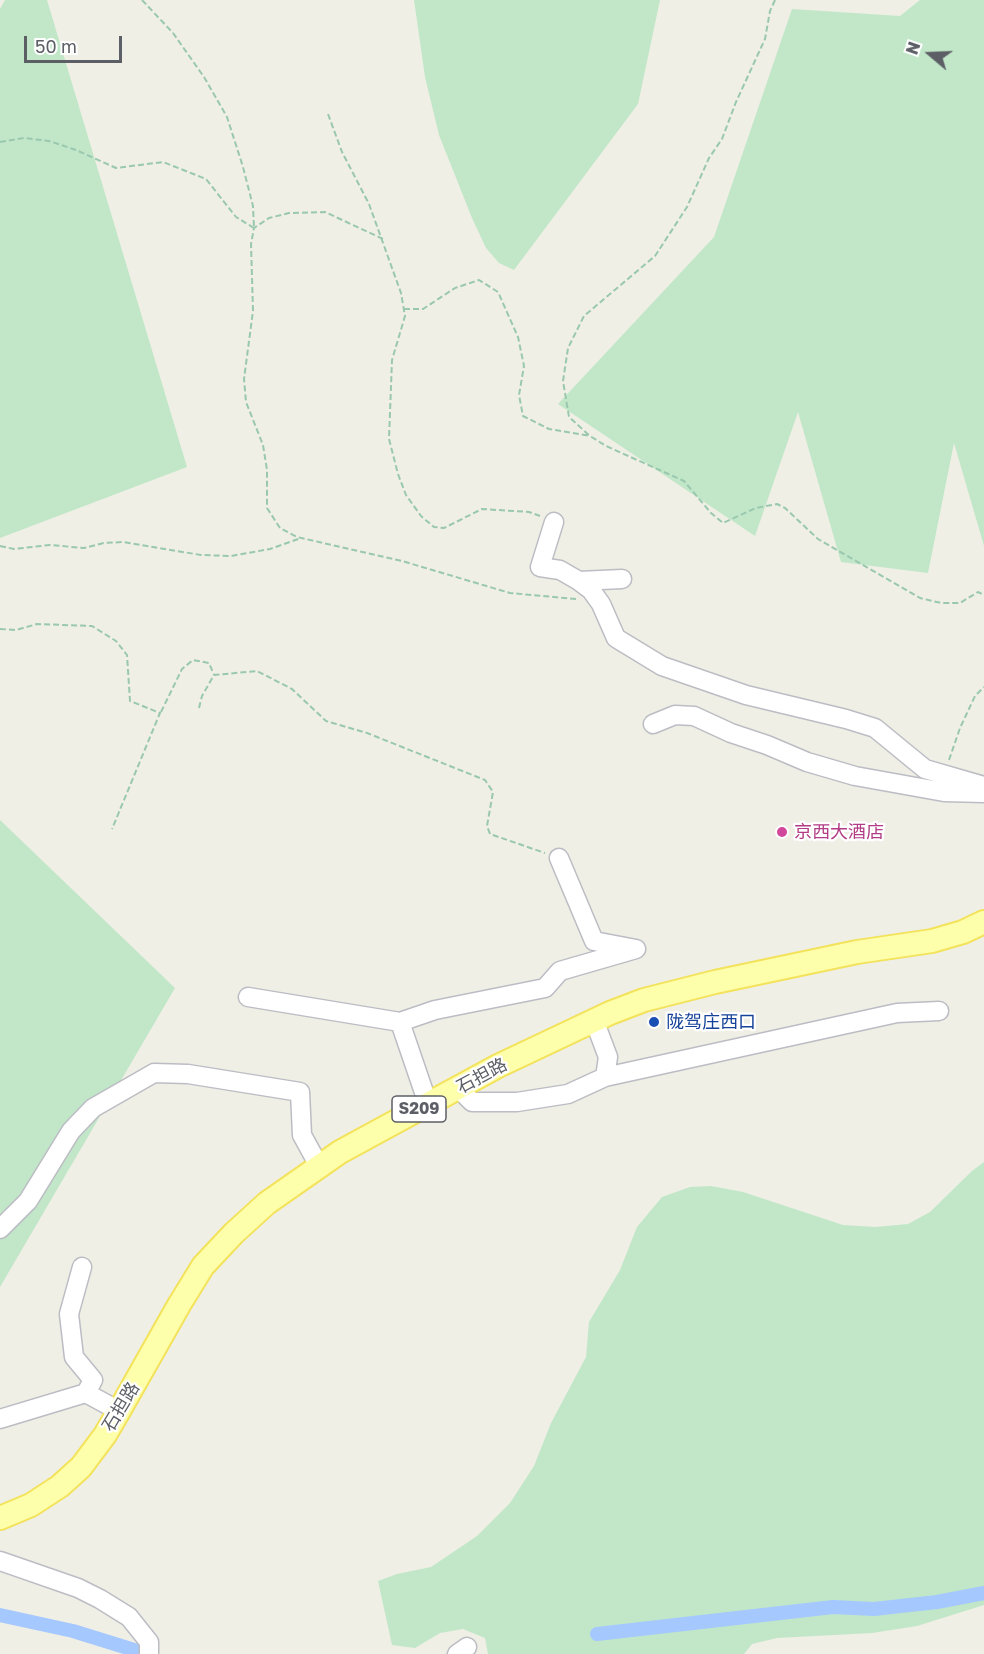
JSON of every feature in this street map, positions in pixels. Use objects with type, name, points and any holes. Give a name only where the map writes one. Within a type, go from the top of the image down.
[{"type":"main road","name":"石担路","points":[[0,1518],[31,1505],[60,1486],[81,1467],[105,1435],[203,1266],[267,1203],[340,1152],[498,1066],[594,1020],[644,1000],[857,952],[932,941],[963,932],[984,922]]},
{"type":"street","points":[[554,522],[540,567],[560,570],[591,590],[616,638],[662,666],[746,695],[846,718],[875,728],[925,769],[984,786]]},
{"type":"street","points":[[579,581],[622,579]]},
{"type":"street","points":[[653,724],[675,715],[694,716],[807,762],[855,776],[944,792],[984,793]]},
{"type":"street","points":[[248,997],[400,1022],[435,1010],[545,988],[560,971],[636,949],[594,941],[559,858]]},
{"type":"street","points":[[458,1088],[472,1102],[517,1102],[568,1094],[605,1077],[897,1013],[939,1011]]},
{"type":"street","points":[[594,1020],[608,1057],[605,1077]]},
{"type":"street","points":[[400,1022],[428,1104]]},
{"type":"street","points":[[0,1229],[28,1201],[78,1123],[93,1108],[154,1072],[188,1074],[300,1092],[302,1135],[319,1166]]},
{"type":"street","points":[[0,1419],[86,1393],[93,1380],[74,1357],[69,1314],[82,1267]]},
{"type":"street","points":[[86,1393],[119,1411]]},
{"type":"street","points":[[0,1562],[78,1588],[100,1599],[129,1617],[149,1648]]},
{"type":"path","points":[[142,0],[173,33],[204,76],[227,117],[243,167],[253,206],[254,228],[251,244],[253,311],[244,379],[246,402],[264,445],[267,470],[267,508],[280,528],[301,538],[402,561],[510,593],[568,599],[596,598]]},
{"type":"path","points":[[775,0],[770,11],[765,39],[722,139],[709,158],[687,207],[655,256],[584,316],[568,348],[563,381],[569,417],[590,436],[606,446],[684,481],[711,513],[723,523],[756,508],[777,504],[786,508],[818,539],[920,598],[941,603],[960,603],[978,592],[984,595]]},
{"type":"path","points":[[328,114],[342,152],[369,204],[401,293],[405,316],[392,360],[389,439],[406,495],[421,516],[434,526],[444,528],[482,509],[529,512],[554,522]]},
{"type":"path","points":[[0,142],[24,138],[49,141],[117,168],[164,162],[206,178],[236,217],[254,228]]},
{"type":"path","points":[[254,228],[269,218],[289,213],[325,212],[383,239]]},
{"type":"path","points":[[404,309],[423,309],[455,288],[479,280],[498,292],[518,337],[524,366],[519,395],[523,416],[549,429],[590,436]]},
{"type":"path","points":[[0,546],[14,549],[50,545],[84,548],[104,543],[123,542],[201,555],[231,556],[270,549],[301,538]]},
{"type":"path","points":[[0,629],[16,630],[37,624],[92,626],[116,641],[127,655],[130,701],[160,712]]},
{"type":"path","points":[[112,829],[160,712],[182,669],[193,660],[209,663],[214,675]]},
{"type":"path","points":[[214,675],[257,671],[292,689],[326,721],[367,733],[485,780],[493,792],[487,826],[490,834],[559,858]]},
{"type":"path","points":[[199,708],[202,696],[214,675]]},
{"type":"path","points":[[945,775],[960,728],[975,696],[984,687]]},
{"type":"green space","points":[[5,0],[47,0],[187,467],[0,538],[0,9]]},
{"type":"green space","points":[[414,0],[660,0],[638,104],[514,270],[499,263],[486,248],[439,135],[425,77]]},
{"type":"green space","points":[[920,0],[984,0],[984,546],[954,443],[928,573],[841,562],[798,412],[755,536],[558,404],[714,237],[792,9],[900,16]]},
{"type":"green space","points":[[0,820],[175,988],[0,1287]]},
{"type":"green space","points":[[984,1162],[984,1605],[917,1626],[872,1633],[777,1638],[752,1644],[744,1654],[488,1654],[485,1638],[463,1629],[440,1633],[415,1648],[392,1645],[378,1581],[397,1574],[431,1567],[477,1536],[510,1503],[534,1466],[551,1423],[586,1357],[589,1322],[620,1270],[637,1227],[662,1197],[690,1187],[711,1186],[743,1192],[843,1225],[875,1227],[908,1224],[930,1212]]},
{"type":"waterway","points":[[597,1634],[833,1607],[874,1609],[937,1602],[984,1593]]},
{"type":"waterway","points":[[0,1615],[73,1631],[147,1654]]},
{"type":"place","name":"京西大酒店","points":[[782,832]]},
{"type":"place","name":"陇驾庄西口","points":[[654,1022]]}]
